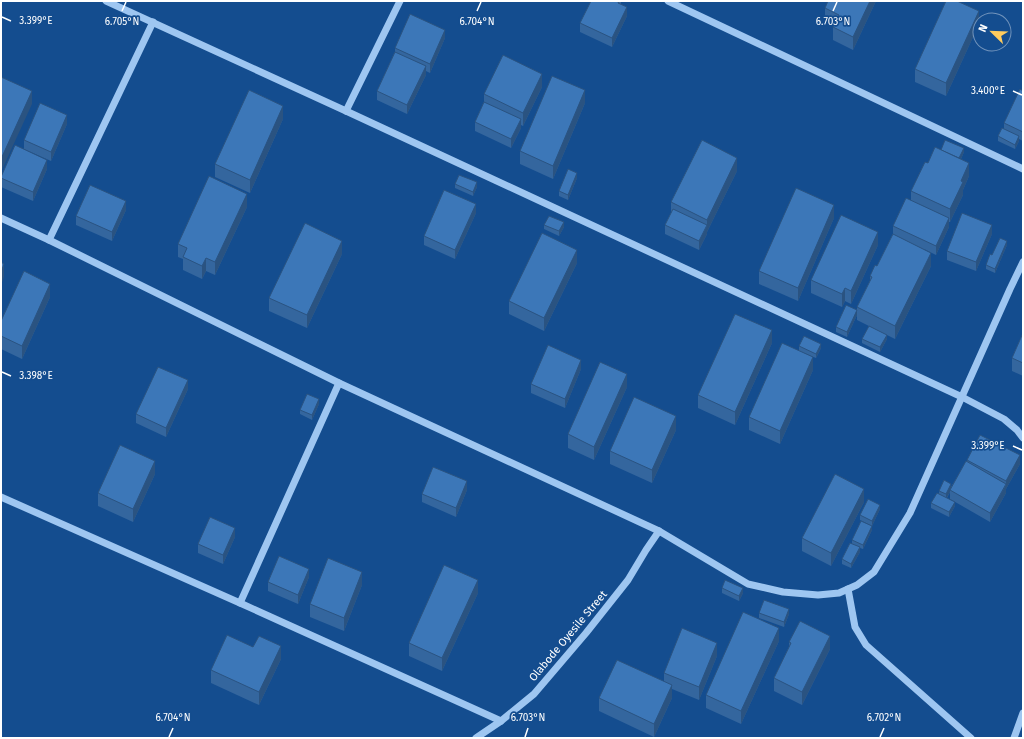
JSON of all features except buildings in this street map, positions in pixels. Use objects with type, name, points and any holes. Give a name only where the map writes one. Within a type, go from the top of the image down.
[{"type":"street","points":[[106,1],[962,397],[1004,419],[1017,430],[1023,438]]},
{"type":"street","points":[[346,111],[400,1]]},
{"type":"street","points":[[668,1],[1023,170]]},
{"type":"street","points":[[49,240],[153,22]]},
{"type":"street","points":[[1,218],[339,382],[659,531],[748,584],[783,592],[818,595],[839,593],[857,585],[874,572],[910,513],[1023,262]]},
{"type":"street","points":[[240,603],[339,382]]},
{"type":"street","points":[[1,497],[501,721]]},
{"type":"street","name":"Olabode Oyesile Street","points":[[476,738],[501,721],[534,694],[586,633],[628,580],[659,531]]},
{"type":"street","points":[[848,589],[855,627],[866,645],[971,738]]},
{"type":"street","points":[[1014,738],[1023,713]]}]
